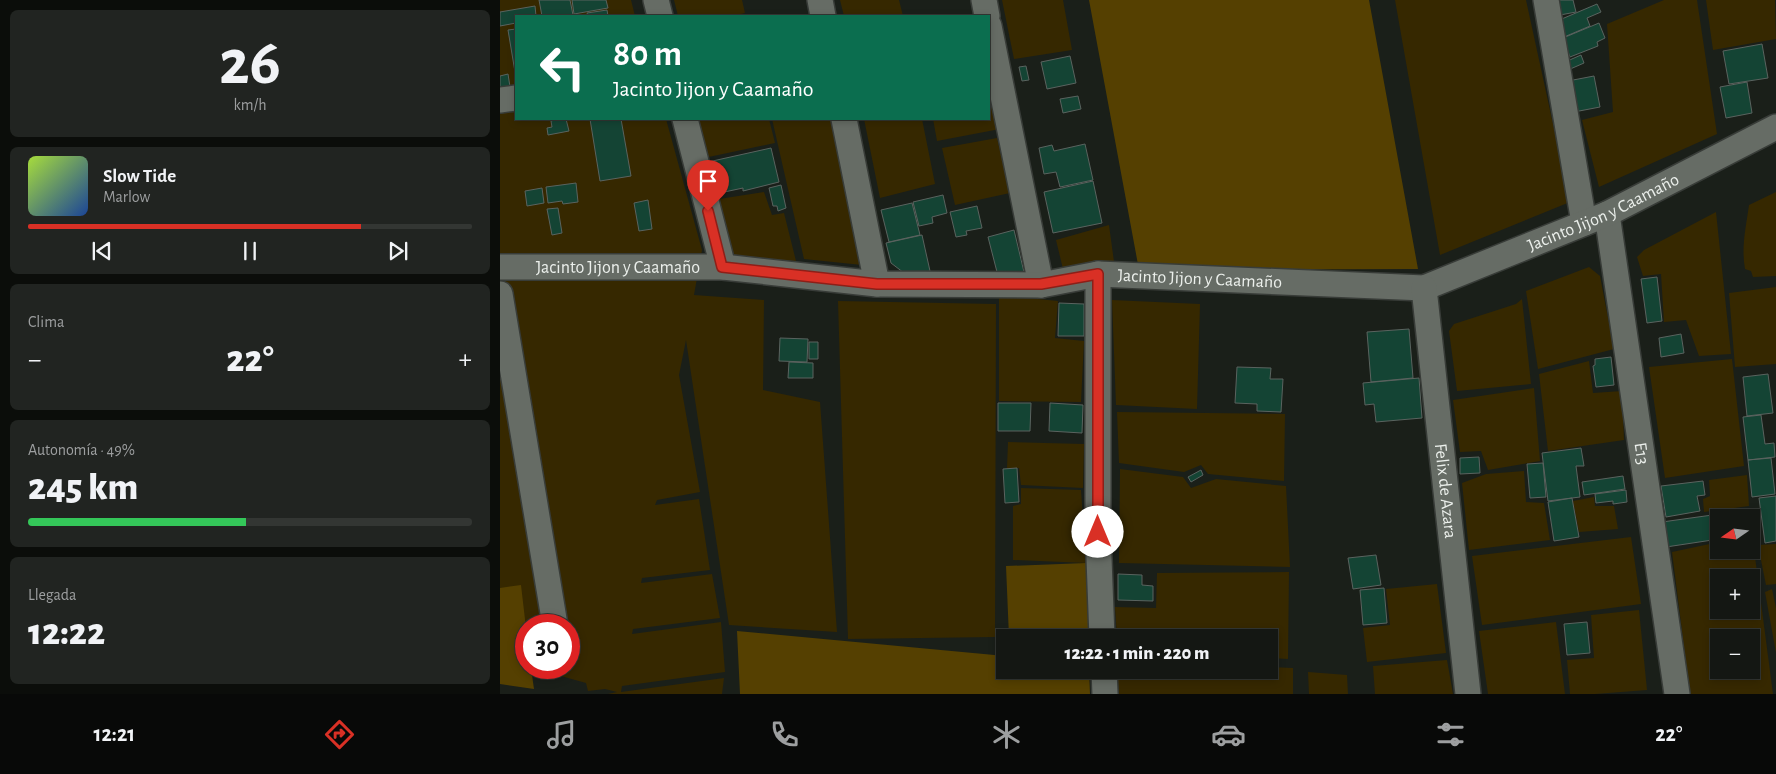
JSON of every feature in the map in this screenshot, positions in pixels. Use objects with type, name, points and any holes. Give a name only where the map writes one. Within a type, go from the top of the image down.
[{"type":"street","points":[[656,0],[660,15]]},
{"type":"street","points":[[820,0],[823,15]]},
{"type":"street","points":[[984,0],[987,15]]},
{"type":"street","points":[[1546,0],[1584,223]]},
{"type":"street","points":[[990,31],[1041,284]]},
{"type":"street","points":[[500,100],[515,98]]},
{"type":"street","points":[[684,120],[722,267]]},
{"type":"street","points":[[844,120],[877,284]]},
{"type":"street","name":"Jacinto Jijon y Caamaño","points":[[500,267],[722,267],[877,284],[1041,284],[1098,274],[1424,288],[1607,214],[1776,127]]},
{"type":"street","name":"E13","points":[[1607,214],[1676,694]]},
{"type":"street","points":[[1098,274],[1098,532],[1102,629]]},
{"type":"street","name":"Felix de Azara","points":[[1424,288],[1468,694]]},
{"type":"street","points":[[500,294],[553,614]]},
{"type":"street","points":[[1104,679],[1104,694]]},
{"type":"shaded area","points":[[500,0],[631,0],[635,15],[515,15],[515,120],[666,120],[702,250],[694,295],[764,300],[763,390],[820,402],[837,632],[729,625],[686,340],[679,375],[700,492],[657,500],[655,505],[699,499],[710,570],[642,578],[641,583],[712,574],[720,618],[633,629],[632,634],[721,622],[725,672],[622,686],[621,692],[724,678],[722,694],[608,694],[617,692],[605,689],[588,691],[586,683],[572,679],[580,679],[580,614],[515,614],[515,663],[500,658]]},
{"type":"shaded area","points":[[674,0],[742,0],[745,13],[736,15],[678,15]]},
{"type":"shaded area","points":[[840,0],[899,0],[903,15],[844,15]]},
{"type":"shaded area","points":[[1002,0],[1063,0],[1072,50],[1014,59]]},
{"type":"shaded area","points":[[1089,0],[1369,0],[1418,269],[1139,270]]},
{"type":"shaded area","points":[[1395,0],[1526,0],[1570,202],[1440,255]]},
{"type":"shaded area","points":[[1664,0],[1697,0],[1717,134],[1599,187],[1582,120],[1613,112],[1607,24]]},
{"type":"shaded area","points":[[1706,0],[1775,0],[1776,39],[1713,50]]},
{"type":"shaded area","points":[[990,78],[1000,129],[937,141],[933,120],[990,120]]},
{"type":"shaded area","points":[[695,120],[769,120],[775,143],[704,158]]},
{"type":"shaded area","points":[[772,120],[835,120],[862,265],[804,259]]},
{"type":"shaded area","points":[[864,120],[922,120],[935,184],[880,198]]},
{"type":"shaded area","points":[[997,138],[1010,193],[955,205],[942,148]]},
{"type":"shaded area","points":[[764,192],[772,215],[784,213],[796,261],[734,258],[719,199]]},
{"type":"shaded area","points":[[1776,192],[1776,276],[1753,277],[1751,271],[1745,269],[1744,261],[1744,237],[1749,205]]},
{"type":"shaded area","points":[[1716,212],[1731,354],[1699,356],[1686,320],[1664,322],[1661,274],[1643,276],[1637,257],[1644,250]]},
{"type":"shaded area","points":[[1109,225],[1115,269],[1063,269],[1056,240]]},
{"type":"shaded area","points":[[1589,267],[1600,276],[1614,349],[1538,369],[1526,291]]},
{"type":"shaded area","points":[[1776,287],[1776,364],[1735,367],[1729,293]]},
{"type":"shaded area","points":[[999,295],[1058,301],[1055,338],[1084,341],[1081,402],[999,401]]},
{"type":"shaded area","points":[[1522,299],[1531,384],[1457,391],[1449,331],[1454,324],[1516,304]]},
{"type":"shaded area","points":[[1112,300],[1200,304],[1197,409],[1116,405]]},
{"type":"shaded area","points":[[838,301],[996,304],[995,637],[848,639]]},
{"type":"shaded area","points":[[1732,359],[1744,466],[1665,478],[1649,367]]},
{"type":"shaded area","points":[[1589,361],[1593,393],[1622,391],[1624,440],[1548,451],[1539,374]]},
{"type":"shaded area","points":[[1534,388],[1540,461],[1488,470],[1481,451],[1460,452],[1453,400]]},
{"type":"shaded area","points":[[1117,412],[1285,414],[1284,481],[1208,474],[1201,465],[1184,472],[1119,463]]},
{"type":"shaded area","points":[[1008,442],[1084,444],[1083,488],[1021,485],[1019,468],[1007,468]]},
{"type":"shaded area","points":[[1120,469],[1183,477],[1191,488],[1216,479],[1286,486],[1290,567],[1119,563]]},
{"type":"shaded area","points":[[1524,471],[1526,502],[1544,503],[1550,540],[1469,550],[1462,483],[1486,474]]},
{"type":"shaded area","points":[[1747,475],[1749,506],[1710,509],[1710,511],[1704,512],[1703,499],[1710,496],[1709,480]]},
{"type":"shaded area","points":[[1021,488],[1081,490],[1086,563],[1013,560],[1013,506],[1021,504]]},
{"type":"shaded area","points":[[1594,497],[1595,506],[1614,506],[1618,529],[1579,532],[1573,501]]},
{"type":"shaded area","points":[[1631,537],[1641,604],[1482,625],[1472,556]]},
{"type":"shaded area","points":[[1710,544],[1710,559],[1755,559],[1757,569],[1710,569],[1710,619],[1760,619],[1760,595],[1773,694],[1690,694],[1672,552]]},
{"type":"shaded area","points":[[1776,544],[1776,584],[1766,585],[1760,545]]},
{"type":"shaded area","points":[[1086,563],[1090,629],[1009,629],[1006,566]]},
{"type":"shaded area","points":[[1289,572],[1288,659],[1278,658],[1278,629],[1116,629],[1115,607],[1156,608],[1157,573]]},
{"type":"shaded area","points":[[1437,584],[1446,653],[1367,662],[1363,628],[1390,625],[1386,589]]},
{"type":"shaded area","points":[[521,585],[524,614],[515,614],[515,679],[533,679],[534,689],[500,684],[500,588]]},
{"type":"shaded area","points":[[1772,589],[1776,608],[1776,653],[1765,592]]},
{"type":"shaded area","points":[[1639,610],[1647,690],[1570,694],[1567,660],[1594,658],[1591,615]]},
{"type":"shaded area","points":[[1556,622],[1565,694],[1488,694],[1479,631]]},
{"type":"shaded area","points":[[737,631],[996,655],[996,679],[1089,679],[1090,694],[740,694]]},
{"type":"shaded area","points":[[1447,660],[1453,694],[1375,694],[1373,666]]},
{"type":"shaded area","points":[[1278,667],[1293,668],[1293,694],[1119,694],[1118,679],[1278,679]]},
{"type":"shaded area","points":[[1308,672],[1347,675],[1348,694],[1309,694]]},
{"type":"building","points":[[539,0],[570,0],[573,15],[542,15]]},
{"type":"building","points":[[572,0],[606,0],[608,8],[574,14]]},
{"type":"building","points":[[1557,0],[1573,0],[1576,12],[1560,15]]},
{"type":"building","points":[[1597,4],[1601,12],[1587,18],[1590,26],[1564,37],[1557,21]]},
{"type":"building","points":[[535,6],[536,15],[515,15],[515,23],[500,26],[500,12]]},
{"type":"building","points":[[607,10],[608,15],[588,15],[587,13]]},
{"type":"building","points":[[1599,23],[1605,38],[1597,42],[1598,46],[1570,57],[1563,38]]},
{"type":"building","points":[[515,29],[515,72],[508,30]]},
{"type":"building","points":[[1762,44],[1768,78],[1729,84],[1723,51]]},
{"type":"building","points":[[1581,55],[1584,63],[1568,70],[1565,62]]},
{"type":"building","points":[[1070,56],[1076,83],[1047,89],[1041,62]]},
{"type":"building","points":[[1026,66],[1029,80],[1022,81],[1019,67]]},
{"type":"building","points":[[508,74],[510,87],[500,88],[500,76]]},
{"type":"building","points":[[1594,76],[1600,107],[1574,112],[1568,81]]},
{"type":"building","points":[[1747,82],[1752,113],[1726,118],[1720,87]]},
{"type":"building","points":[[1078,96],[1081,109],[1063,113],[1060,99]]},
{"type":"building","points":[[566,120],[569,131],[548,135],[547,128],[552,127],[551,121]]},
{"type":"building","points":[[590,120],[621,120],[631,176],[600,181]]},
{"type":"building","points":[[1085,144],[1093,180],[1060,187],[1056,172],[1044,174],[1039,148],[1052,145],[1054,151]]},
{"type":"building","points":[[771,148],[779,182],[743,191],[743,188],[715,194],[708,162]]},
{"type":"building","points":[[1093,181],[1102,223],[1053,233],[1044,192]]},
{"type":"building","points":[[576,183],[578,202],[563,204],[562,201],[548,203],[546,187]]},
{"type":"building","points":[[781,185],[786,208],[778,211],[777,206],[773,206],[769,188]]},
{"type":"building","points":[[542,188],[544,203],[527,206],[525,191]]},
{"type":"building","points":[[943,195],[947,213],[932,217],[933,223],[919,226],[913,202]]},
{"type":"building","points":[[648,200],[652,229],[639,231],[634,203]]},
{"type":"building","points":[[912,203],[920,235],[889,242],[881,210]]},
{"type":"building","points":[[977,206],[982,228],[966,231],[967,235],[956,237],[950,212]]},
{"type":"building","points":[[558,208],[562,233],[552,235],[547,209]]},
{"type":"building","points":[[1014,230],[1024,272],[997,272],[988,237]]},
{"type":"building","points":[[922,235],[930,271],[908,276],[891,263],[886,243]]},
{"type":"building","points":[[1657,277],[1662,321],[1647,323],[1641,279]]},
{"type":"building","points":[[1059,303],[1084,304],[1084,336],[1058,336]]},
{"type":"building","points":[[1409,329],[1413,378],[1371,382],[1367,332]]},
{"type":"building","points":[[1681,334],[1684,353],[1661,357],[1659,338]]},
{"type":"building","points":[[780,338],[808,339],[807,362],[779,361]]},
{"type":"building","points":[[809,342],[818,342],[818,359],[809,359]]},
{"type":"building","points":[[1611,357],[1614,385],[1596,387],[1593,366],[1595,365],[1595,359]]},
{"type":"building","points":[[789,362],[813,363],[813,378],[788,378]]},
{"type":"building","points":[[1237,367],[1271,368],[1270,379],[1283,379],[1281,412],[1257,411],[1257,404],[1235,403]]},
{"type":"building","points":[[1768,374],[1773,413],[1747,416],[1743,377]]},
{"type":"building","points":[[1419,378],[1422,418],[1376,422],[1374,404],[1365,405],[1363,383]]},
{"type":"building","points":[[998,403],[1031,403],[1030,431],[998,431]]},
{"type":"building","points":[[1050,403],[1083,405],[1082,433],[1049,431]]},
{"type":"building","points":[[1761,415],[1765,444],[1774,443],[1775,457],[1748,460],[1743,417]]},
{"type":"building","points":[[1581,448],[1584,466],[1576,466],[1580,497],[1548,501],[1542,453]]},
{"type":"building","points":[[1479,457],[1480,473],[1460,474],[1460,458]]},
{"type":"building","points":[[1771,458],[1775,494],[1752,497],[1748,460]]},
{"type":"building","points":[[1543,463],[1546,497],[1530,498],[1527,464]]},
{"type":"building","points":[[1017,468],[1019,502],[1005,503],[1003,469]]},
{"type":"building","points":[[1201,470],[1203,475],[1191,482],[1188,477]]},
{"type":"building","points":[[1623,476],[1625,489],[1584,495],[1582,482]]},
{"type":"building","points":[[1703,481],[1705,495],[1697,496],[1700,511],[1666,517],[1661,486]]},
{"type":"building","points":[[1626,490],[1627,502],[1613,504],[1613,501],[1596,503],[1595,494]]},
{"type":"building","points":[[1776,496],[1776,541],[1765,543],[1759,498]]},
{"type":"building","points":[[1572,498],[1579,537],[1554,541],[1548,502]]},
{"type":"building","points":[[1710,515],[1710,540],[1666,547],[1662,522]]},
{"type":"building","points":[[1376,555],[1381,585],[1353,589],[1348,558]]},
{"type":"building","points":[[1118,574],[1142,575],[1142,585],[1153,586],[1153,601],[1118,600]]},
{"type":"building","points":[[1384,588],[1387,623],[1363,625],[1360,590]]},
{"type":"building","points":[[1587,622],[1590,653],[1567,655],[1564,624]]},
{"type":"route","points":[[708,211],[722,267],[877,284],[1041,284],[1098,274],[1098,532]]}]
